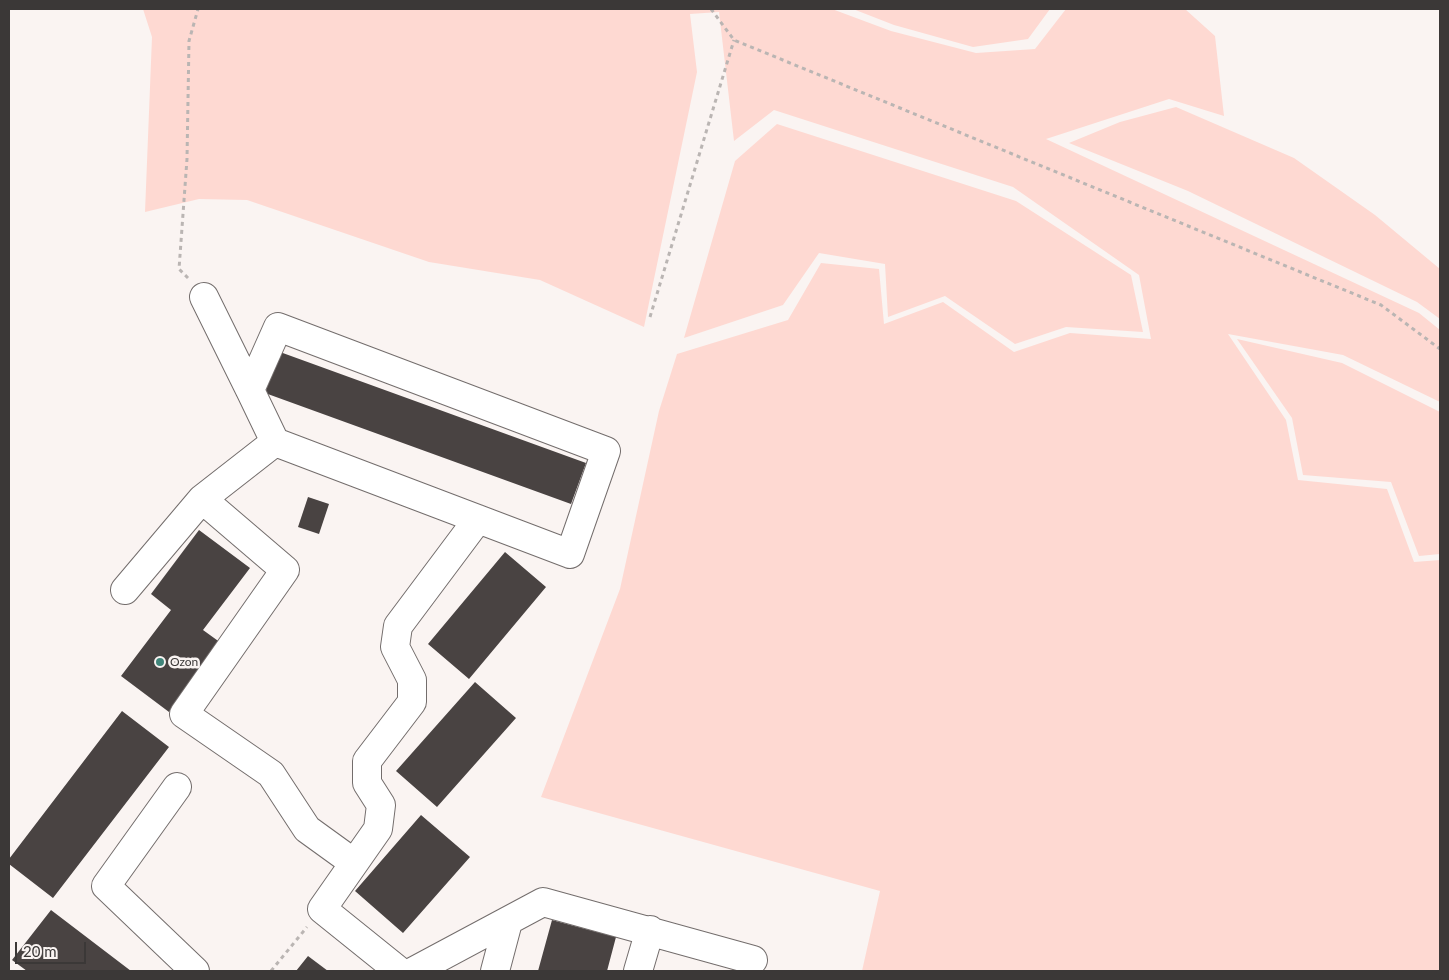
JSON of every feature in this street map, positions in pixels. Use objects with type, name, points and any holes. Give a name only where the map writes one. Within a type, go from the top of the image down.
[{"type":"lane","points":[[204,297],[274,442],[570,554],[606,450],[278,327],[250,390]]},
{"type":"lane","points":[[125,590],[202,499],[274,442]]},
{"type":"lane","points":[[202,499],[285,570],[184,714],[271,774],[306,829],[354,863]]},
{"type":"lane","points":[[399,971],[322,908],[378,829],[381,805],[367,783],[367,761],[412,702],[412,680],[395,647],[398,626],[478,519]]},
{"type":"lane","points":[[177,787],[106,886],[195,971]]},
{"type":"lane","points":[[414,971],[543,902],[753,960]]},
{"type":"lane","points":[[495,971],[508,922]]},
{"type":"lane","points":[[638,971],[650,930]]},
{"type":"path","points":[[198,9],[189,41],[187,159],[180,269],[204,297]]},
{"type":"path","points":[[711,9],[734,40],[1381,305],[1440,349]]},
{"type":"path","points":[[650,317],[734,40]]},
{"type":"path","points":[[271,971],[322,908]]},
{"type":"shaded area","points":[[143,9],[832,9],[891,31],[976,53],[1035,49],[1066,9],[1185,9],[1215,36],[1224,116],[1169,99],[1046,139],[1419,313],[1440,330],[1440,402],[1343,355],[1228,334],[1286,420],[1298,480],[1387,489],[1414,562],[1440,560],[1440,971],[862,971],[880,891],[541,797],[620,589],[659,411],[677,354],[788,320],[821,263],[879,269],[884,324],[943,302],[1014,352],[1070,333],[1151,339],[1139,275],[1013,187],[774,110],[734,141],[719,12],[690,14],[697,72],[644,327],[540,280],[429,262],[247,200],[199,199],[145,212],[152,37]]},
{"type":"shaded area","points":[[853,9],[1050,9],[1028,39],[973,47],[894,25]]},
{"type":"shaded area","points":[[1176,107],[1294,158],[1375,215],[1440,269],[1440,319],[1417,302],[1188,191],[1069,143],[1120,122]]},
{"type":"shaded area","points":[[777,124],[1016,201],[1131,275],[1143,332],[1066,327],[1015,344],[945,296],[888,317],[885,264],[819,253],[783,305],[684,338],[735,161]]},
{"type":"shaded area","points":[[1237,339],[1342,363],[1440,412],[1440,554],[1419,556],[1391,482],[1303,475],[1292,418]]},
{"type":"building","points":[[280,352],[586,463],[571,504],[265,393]]},
{"type":"building","points":[[308,497],[329,504],[319,534],[298,527]]},
{"type":"building","points":[[199,530],[250,568],[203,630],[221,643],[169,712],[121,676],[171,610],[151,594]]},
{"type":"building","points":[[505,552],[546,587],[469,679],[428,644]]},
{"type":"building","points":[[475,682],[516,718],[437,807],[396,771]]},
{"type":"building","points":[[122,711],[169,747],[53,898],[9,864],[9,859]]},
{"type":"building","points":[[421,815],[470,857],[403,933],[355,891]]},
{"type":"building","points":[[51,910],[131,971],[27,971],[12,960]]},
{"type":"building","points":[[552,920],[616,937],[607,971],[538,971]]},
{"type":"building","points":[[308,956],[328,971],[296,971]]},
{"type":"place","name":"Ozon","points":[[160,662]]}]
